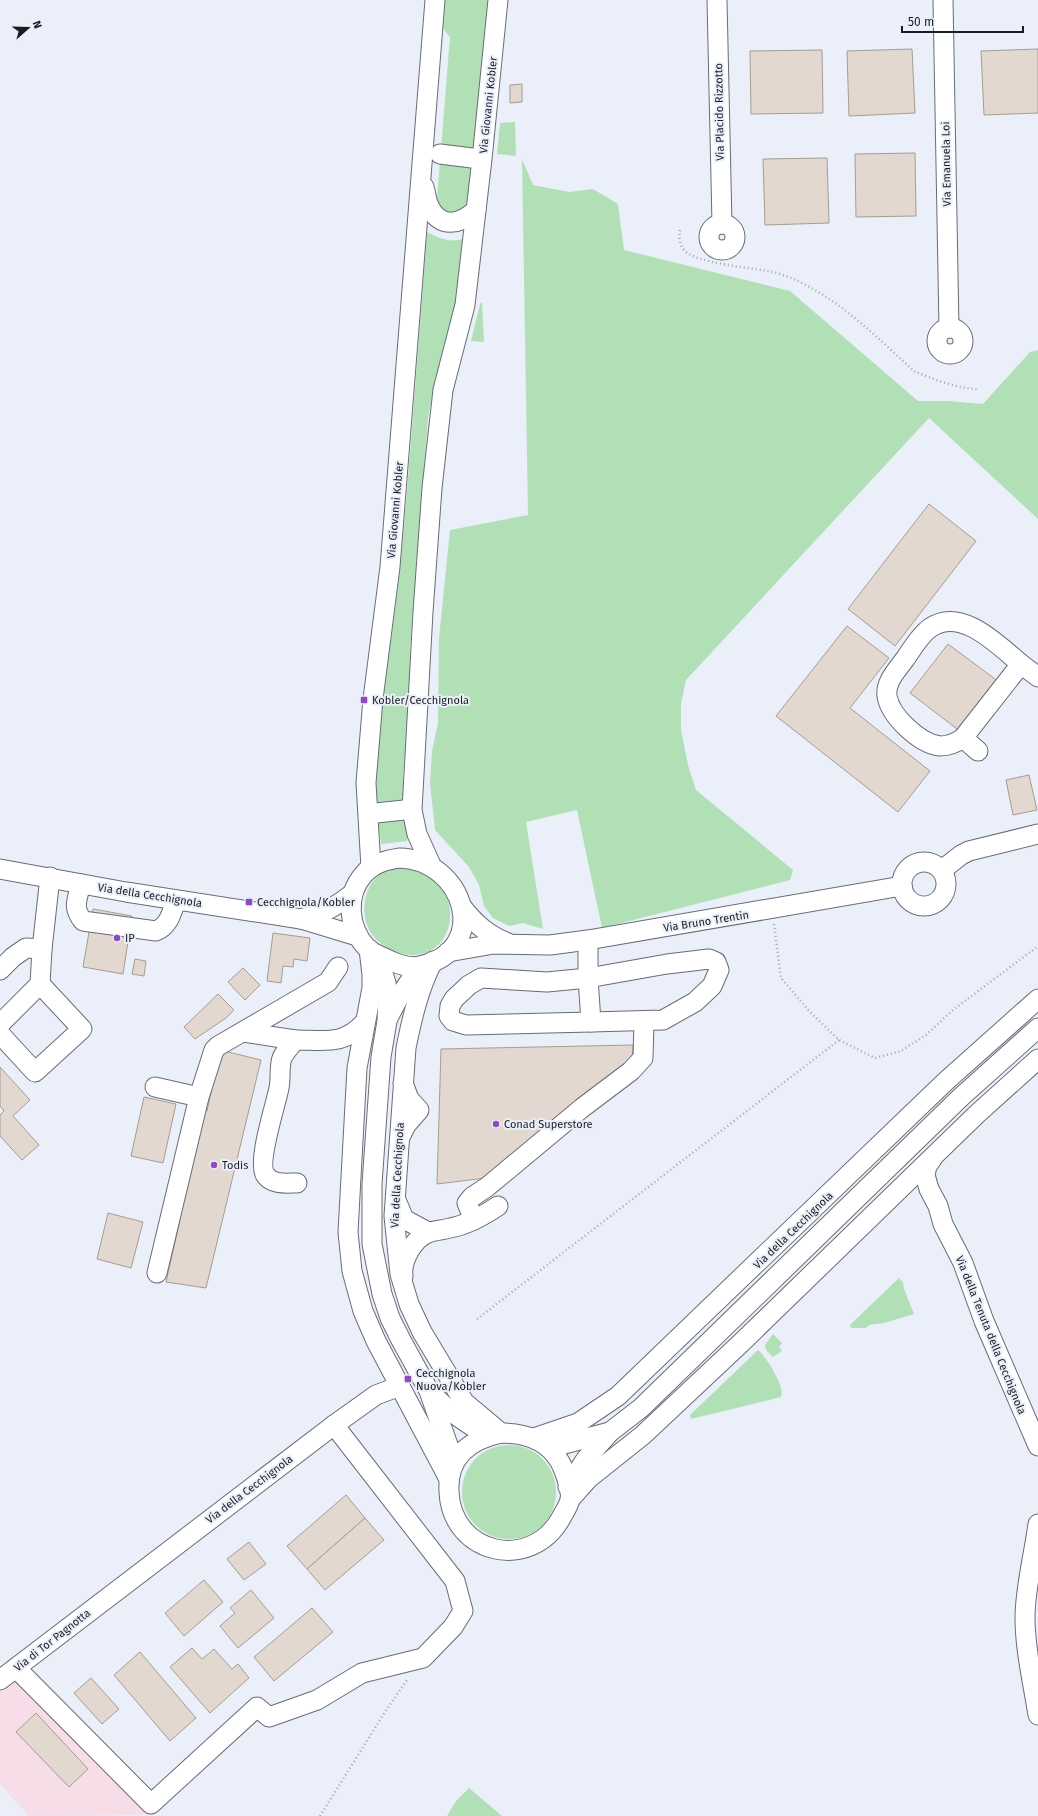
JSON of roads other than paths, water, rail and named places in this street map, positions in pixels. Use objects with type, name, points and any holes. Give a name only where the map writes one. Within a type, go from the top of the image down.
[{"type":"street","name":"Via Giovanni Kobler","points":[[371,868],[366,783],[373,699],[390,567],[432,153],[435,0]]},
{"type":"street","points":[[498,6],[512,0]]},
{"type":"street","name":"Via Placido Rizzotto","points":[[717,0],[722,224]]},
{"type":"street","name":"Via Emanuela Loi","points":[[943,0],[949,328]]},
{"type":"street","name":"Via Giovanni Kobler","points":[[431,865],[419,840],[412,810],[422,612],[432,488],[440,413],[443,390],[465,305],[498,6]]},
{"type":"street","name":"Via Giovanni Kobler","points":[[432,153],[424,187],[428,204],[435,216],[444,221],[454,223],[467,219],[476,210]]},
{"type":"street","points":[[432,153],[472,158]]},
{"type":"street","points":[[1021,664],[963,738],[947,745],[940,746],[930,743],[912,732],[903,724],[893,711],[888,700],[887,692],[889,680],[926,631],[939,623],[951,621],[959,621],[980,632],[1038,677]]},
{"type":"street","points":[[963,738],[978,751]]},
{"type":"street","points":[[376,813],[404,810]]},
{"type":"street","points":[[942,870],[961,855],[969,851],[1038,834]]},
{"type":"street","points":[[368,947],[402,965],[434,960],[454,946],[460,935],[463,924],[462,907],[451,886],[431,865],[422,861],[399,858],[386,860],[371,868],[361,877],[352,893],[351,915],[353,925],[368,947],[372,975],[372,988],[357,1068],[348,1232],[352,1271],[369,1327],[400,1386],[450,1473]]},
{"type":"street","points":[[925,862],[934,864],[942,870],[946,878],[947,887],[944,896],[933,905],[919,906],[911,902],[905,895],[902,886],[903,877],[908,869],[916,864],[925,862]]},
{"type":"street","name":"Via della Cecchignola","points":[[0,869],[176,900],[301,919],[368,947],[386,983],[387,1021],[381,1057],[372,1184],[372,1244],[382,1294],[390,1318],[400,1340],[429,1391],[449,1448],[450,1473]]},
{"type":"street","points":[[0,1024],[40,984],[42,949],[50,877]]},
{"type":"street","points":[[81,884],[75,905],[77,914],[83,922],[156,932],[164,928],[176,900]]},
{"type":"street","name":"Via Bruno Trentin","points":[[434,960],[478,946],[509,943],[550,945],[588,940],[772,910],[902,886]]},
{"type":"street","name":"Via della Cecchignola","points":[[301,919],[322,913],[339,905],[352,893]]},
{"type":"street","name":"Via Bruno Trentin","points":[[462,907],[477,925],[487,933],[509,943]]},
{"type":"street","points":[[588,940],[588,978],[591,1022]]},
{"type":"street","points":[[0,970],[13,957],[26,948],[42,949]]},
{"type":"street","points":[[709,959],[716,962],[719,970],[712,986],[695,1002],[663,1020],[644,1021],[466,1025],[453,1021],[449,1016],[450,1006],[454,999],[469,985],[481,978],[547,982],[588,978],[667,964],[709,959]]},
{"type":"street","name":"Via della Cecchignola","points":[[387,1021],[399,996],[434,960]]},
{"type":"street","name":"Via della Cecchignola","points":[[434,960],[423,981],[410,1027],[406,1048],[403,1083],[409,1099],[419,1110],[406,1125],[398,1140],[394,1216],[396,1245],[400,1274],[409,1304],[422,1332],[464,1402],[495,1434]]},
{"type":"street","points":[[157,1273],[199,1097],[214,1050],[218,1046],[328,982],[338,967]]},
{"type":"street","points":[[0,1034],[35,1072],[82,1029],[40,984]]},
{"type":"street","name":"Via della Cecchignola","points":[[539,1441],[578,1423],[618,1396],[946,1081],[1038,999]]},
{"type":"street","points":[[474,1220],[467,1203],[472,1196],[487,1187],[582,1108],[631,1071],[643,1058],[644,1021]]},
{"type":"street","points":[[243,1032],[295,1040],[344,1039],[358,1030],[365,1022]]},
{"type":"street","name":"Via della Cecchignola","points":[[569,1493],[586,1459],[610,1432],[640,1408],[961,1097],[1038,1028]]},
{"type":"street","points":[[344,1039],[355,1057],[357,1068]]},
{"type":"street","points":[[295,1040],[282,1059],[279,1088],[268,1135],[263,1166],[265,1175],[273,1182],[297,1183]]},
{"type":"street","points":[[569,1493],[563,1467],[556,1455],[539,1441],[513,1433],[495,1434],[472,1443],[461,1453],[450,1473],[449,1493],[458,1523],[469,1536],[482,1546],[512,1550],[527,1547],[542,1541],[554,1529],[569,1493],[643,1436],[977,1114],[1038,1059]]},
{"type":"street","points":[[155,1087],[199,1097]]},
{"type":"street","name":"Via della Tenuta della Cecchignola","points":[[934,1156],[927,1166],[925,1175],[928,1189],[938,1206],[943,1224],[963,1263],[984,1321],[1038,1446]]},
{"type":"street","name":"Via della Tenuta della Cecchignola","points":[[891,1198],[899,1193],[907,1192],[920,1197],[943,1224]]},
{"type":"street","points":[[395,1195],[404,1220],[428,1232]]},
{"type":"street","points":[[405,1290],[402,1270],[414,1243],[428,1232],[450,1228],[474,1220],[498,1206]]},
{"type":"street","name":"Via della Cecchignola","points":[[103,1600],[334,1425],[376,1395],[400,1386]]},
{"type":"street","name":"Via della Cecchignola","points":[[429,1391],[444,1406],[465,1423],[495,1434]]},
{"type":"street","points":[[16,1668],[151,1804],[257,1707],[269,1718],[317,1700],[362,1673],[423,1658],[454,1627],[463,1611],[455,1581],[334,1425]]},
{"type":"street","name":"Via della Cecchignola","points":[[539,1441],[564,1444],[610,1432]]},
{"type":"street","points":[[1038,1524],[1026,1601],[1032,1637],[1038,1715]]},
{"type":"street","name":"Via di Tor Pagnotta","points":[[0,1680],[103,1600]]},
{"type":"place","name":"Kobler/Cecchignola","points":[[364,700]]},
{"type":"place","name":"Cecchignola/Kobler","points":[[249,902]]},
{"type":"place","name":"IP","points":[[117,938]]},
{"type":"place","name":"Conad Superstore","points":[[496,1124]]},
{"type":"place","name":"Todis","points":[[214,1165]]},
{"type":"place","name":"Cecchignola Nuova/Kobler","points":[[408,1379]]}]
